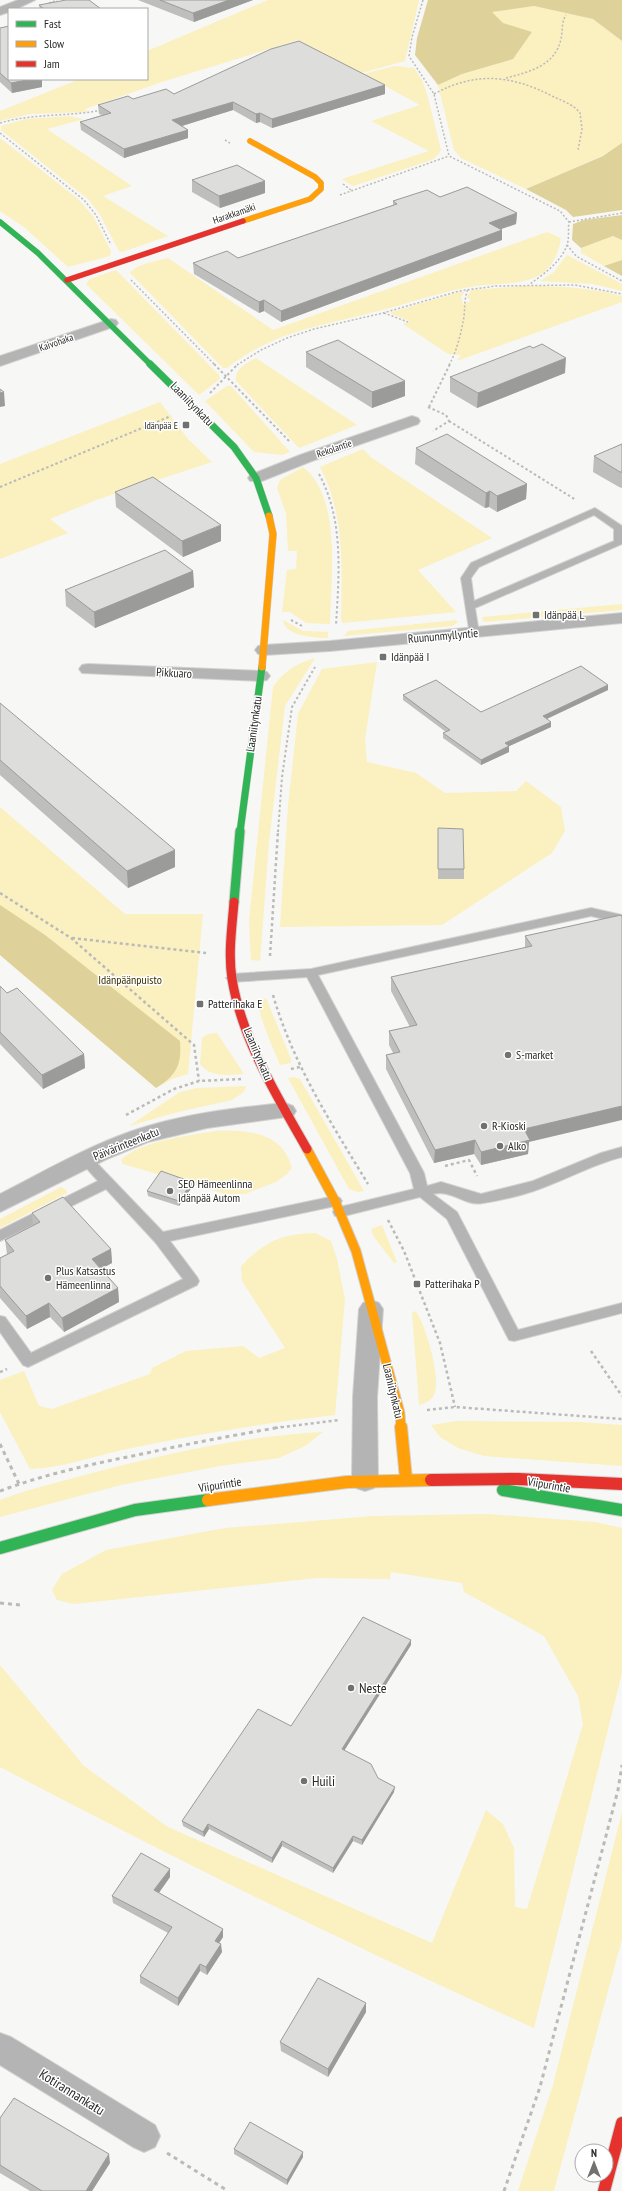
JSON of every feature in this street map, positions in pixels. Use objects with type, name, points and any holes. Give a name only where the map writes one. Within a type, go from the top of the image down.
[{"type":"main road","name":"Harakkamäki","points":[[67,280],[310,199],[322,189],[321,183],[315,177],[250,141]]},
{"type":"main road","name":"Laaniitynkatu","points":[[0,222],[38,252],[234,447],[256,478],[267,508],[273,534],[264,650],[243,803],[233,909],[232,978],[249,1036],[285,1110],[337,1206],[356,1251],[400,1413],[406,1479]]},
{"type":"main road","name":"Viipurintie","points":[[0,1548],[135,1510],[318,1484],[406,1479],[449,1481],[518,1479],[622,1484]]},
{"type":"main road","name":"Viipurintie","points":[[449,1481],[622,1510]]},
{"type":"main road","points":[[604,2191],[622,2123]]},
{"type":"street","points":[[0,11],[29,0]]},
{"type":"street","name":"Kaivohaka","points":[[0,361],[111,324]]},
{"type":"street","name":"Rekolantie","points":[[256,478],[306,458],[412,421]]},
{"type":"street","name":"Ruununmyllyntie","points":[[264,650],[330,646],[622,618]]},
{"type":"street","name":"Pikkuaro","points":[[88,669],[261,676]]},
{"type":"street","name":"Päivärinteenkatu","points":[[0,1204],[87,1160],[124,1143],[161,1129],[217,1119],[285,1110]]},
{"type":"street","name":"Laaniitynkatu","points":[[365,1481],[365,1417],[371,1305]]},
{"type":"street","name":"Kotirannankatu","points":[[0,2048],[144,2136]]},
{"type":"lane","points":[[470,606],[619,542],[619,528],[595,511],[475,565],[466,578],[470,606],[474,633]]},
{"type":"lane","points":[[232,978],[311,973],[591,912],[622,918]]},
{"type":"lane","points":[[311,973],[417,1173],[422,1191],[452,1216],[514,1336],[622,1308]]},
{"type":"lane","points":[[160,1238],[441,1187],[453,1189],[466,1196],[481,1199],[536,1185],[606,1156],[622,1152]]},
{"type":"lane","points":[[0,1321],[28,1361],[192,1281],[160,1238],[87,1160]]},
{"type":"lane","points":[[0,1236],[108,1182]]},
{"type":"path","points":[[423,0],[412,37],[409,56],[427,81],[434,94],[449,156]]},
{"type":"path","points":[[434,94],[446,86],[462,81],[478,78],[504,78],[539,68],[549,63],[556,55],[560,45],[561,22],[566,15]]},
{"type":"path","points":[[504,78],[542,90],[579,111],[582,132],[578,150]]},
{"type":"path","points":[[0,123],[28,116],[86,114],[107,108]]},
{"type":"path","points":[[0,134],[84,200],[96,215],[123,272],[306,458],[321,477],[330,495],[335,514],[336,621],[330,646]]},
{"type":"path","points":[[368,184],[449,156],[560,211],[569,222],[567,245],[557,261],[546,274],[530,284]]},
{"type":"path","points":[[569,222],[622,213]]},
{"type":"path","points":[[567,245],[576,256],[622,280]]},
{"type":"path","points":[[191,403],[209,394],[240,362],[260,350],[287,338],[314,329],[383,313],[423,300],[468,290],[530,284],[575,285],[622,294]]},
{"type":"path","points":[[429,407],[454,356],[468,290]]},
{"type":"path","points":[[383,313],[408,322]]},
{"type":"path","points":[[0,487],[175,414]]},
{"type":"path","points":[[449,421],[595,511]]},
{"type":"path","points":[[0,892],[72,938],[194,1045],[199,1081]]},
{"type":"path","points":[[72,938],[206,953]]},
{"type":"path","points":[[591,1352],[622,1396]]},
{"type":"path","points":[[400,1413],[455,1407],[622,1419]]},
{"type":"path","points":[[0,1491],[19,1484],[190,1443],[286,1426],[365,1417]]},
{"type":"path","points":[[0,1444],[19,1484]]},
{"type":"path","points":[[0,1604],[20,1605]]},
{"type":"path","points":[[504,2191],[540,2087],[618,1790],[622,1765]]},
{"type":"path","points":[[144,2136],[179,2162],[228,2191]]},
{"type":"green space","points":[[268,0],[419,0],[405,61],[361,73],[298,40],[162,82],[85,109],[88,112],[30,114],[0,121],[0,111],[78,80],[148,80],[148,51]]},
{"type":"green space","points":[[534,6],[593,19],[622,41],[622,144],[604,155],[526,189],[461,158],[454,150],[438,85],[462,74],[513,59],[532,32],[502,23],[491,12]]},
{"type":"green space","points":[[395,66],[414,68],[422,80],[441,150],[432,160],[353,186],[342,179],[429,151],[371,121],[420,105],[363,74]]},
{"type":"green space","points":[[69,116],[84,119],[47,129],[132,186],[103,196],[168,236],[122,252],[119,251],[99,213],[88,199],[1,130],[1,126],[25,119]]},
{"type":"green space","points":[[0,138],[78,199],[93,216],[111,251],[110,256],[68,267],[25,228],[0,211]]},
{"type":"green space","points":[[547,232],[561,238],[560,244],[556,256],[550,266],[546,271],[536,277],[520,282],[459,289],[302,330],[264,345],[227,368],[223,368],[130,273],[142,265],[168,258],[273,330]]},
{"type":"green space","points":[[613,236],[622,240],[622,260],[604,266],[581,253],[581,248]]},
{"type":"green space","points":[[567,255],[622,284],[622,291],[593,284],[540,281],[554,272]]},
{"type":"green space","points":[[116,270],[219,375],[220,379],[199,395],[86,284],[90,279]]},
{"type":"green space","points":[[523,286],[561,287],[610,293],[622,296],[622,302],[457,361],[461,355],[448,354],[403,324],[410,321],[389,313],[459,292],[465,291],[461,297],[463,304],[471,301],[467,297],[471,290]]},
{"type":"green space","points":[[256,358],[357,425],[299,448],[236,381],[239,370],[245,364]]},
{"type":"green space","points":[[227,386],[231,386],[290,452],[282,455],[254,452],[205,401]]},
{"type":"green space","points":[[160,402],[188,439],[212,462],[96,500],[50,519],[68,533],[0,559],[0,464]]},
{"type":"green space","points":[[363,449],[372,458],[492,538],[418,570],[456,612],[343,623],[341,620],[342,581],[338,522],[334,503],[320,467]]},
{"type":"green space","points":[[303,467],[315,481],[324,498],[329,518],[332,540],[330,624],[306,623],[290,612],[282,612],[287,570],[296,569],[297,551],[288,551],[286,513],[277,488],[280,480]]},
{"type":"green space","points":[[622,604],[622,610],[484,622],[482,617]]},
{"type":"green space","points":[[283,620],[303,631],[328,632],[328,638],[309,637],[295,633],[289,630]]},
{"type":"green space","points":[[456,620],[458,622],[452,626],[344,636],[348,631]]},
{"type":"green space","points":[[315,658],[285,706],[269,842],[260,961],[251,960],[249,921],[273,687],[286,672]]},
{"type":"green space","points":[[377,662],[365,739],[367,762],[416,773],[445,793],[516,791],[526,781],[561,807],[565,831],[552,853],[442,925],[280,927],[288,806],[298,714],[322,669]]},
{"type":"green space","name":"Idänpäänpuisto","points":[[0,807],[125,914],[203,914],[188,1074],[172,1079],[156,1088],[0,955]]},
{"type":"green space","points":[[266,998],[291,1059],[291,1063],[280,1065],[268,1035],[258,1003]]},
{"type":"green space","points":[[217,1033],[244,1074],[215,1074],[209,1072],[200,1064],[202,1038],[208,1034]]},
{"type":"green space","points":[[292,1077],[300,1079],[364,1191],[358,1192],[349,1189],[288,1078]]},
{"type":"green space","points":[[246,1086],[244,1092],[232,1100],[178,1112],[129,1126],[180,1092],[197,1088]]},
{"type":"green space","points":[[216,1131],[240,1131],[262,1135],[280,1146],[287,1156],[292,1168],[287,1174],[276,1182],[245,1194],[225,1194],[123,1164],[121,1160],[130,1153],[153,1143]]},
{"type":"green space","points":[[61,1187],[66,1190],[67,1193],[0,1228],[0,1219]]},
{"type":"green space","points":[[382,1225],[397,1262],[394,1263],[374,1237],[371,1229]]},
{"type":"green space","points":[[315,1233],[331,1241],[337,1259],[345,1299],[335,1415],[201,1434],[122,1450],[53,1467],[30,1469],[0,1412],[0,1380],[24,1371],[39,1406],[52,1409],[150,1374],[152,1368],[186,1351],[243,1346],[259,1358],[285,1348],[242,1281],[241,1266],[258,1251],[274,1241],[292,1235]]},
{"type":"green space","points":[[416,1311],[428,1339],[436,1374],[435,1392],[433,1397],[427,1402],[419,1405],[412,1313]]},
{"type":"green space","points":[[457,1421],[579,1422],[622,1425],[622,1466],[484,1456],[458,1448],[440,1437],[431,1425]]},
{"type":"green space","points":[[323,1432],[305,1446],[279,1458],[220,1466],[121,1485],[0,1517],[0,1500],[36,1488],[96,1472],[208,1446],[265,1437]]},
{"type":"green space","points":[[487,1514],[595,1522],[622,1528],[622,1673],[534,2028],[265,1902],[0,1767],[0,1665],[84,1766],[168,1827],[432,1943],[486,1810],[503,1824],[514,1848],[515,1907],[527,1909],[583,1724],[578,1696],[544,1636],[464,1592],[462,1583],[391,1572],[390,1579],[317,1578],[74,1604],[57,1600],[52,1590],[62,1574],[106,1550],[225,1528],[374,1516]]},
{"type":"green space","points":[[622,1812],[622,1939],[554,2191],[518,2191],[553,2085]]},
{"type":"shaded area","points":[[428,0],[622,0],[622,41],[593,19],[534,6],[492,12],[503,23],[532,32],[513,59],[462,74],[438,85],[415,55],[417,38]]},
{"type":"shaded area","points":[[622,143],[622,210],[573,217],[566,210],[526,189],[603,156]]},
{"type":"shaded area","points":[[622,215],[622,240],[613,236],[581,248],[572,240],[573,224],[584,220]]},
{"type":"shaded area","points":[[622,260],[622,276],[604,266]]},
{"type":"shaded area","points":[[0,905],[45,935],[180,1041],[179,1063],[173,1074],[163,1084],[156,1088],[0,955]]},
{"type":"building","points":[[66,0],[89,0],[100,8],[43,8],[39,5]]},
{"type":"building","points":[[160,0],[229,0],[193,13]]},
{"type":"building","points":[[8,26],[8,80],[27,80],[11,83],[0,73],[0,28]]},
{"type":"building","points":[[299,41],[385,85],[272,119],[260,113],[256,114],[233,102],[172,120],[188,130],[124,149],[80,122],[111,113],[98,105],[128,96],[133,99],[166,89],[174,94],[271,49]]},
{"type":"building","points":[[237,165],[265,181],[219,196],[192,180]]},
{"type":"building","points":[[467,187],[517,213],[489,223],[502,230],[281,311],[264,300],[259,302],[193,263],[227,251],[238,258],[397,204],[393,201],[427,190],[440,197]]},
{"type":"building","points":[[338,340],[405,381],[372,392],[306,352]]},
{"type":"building","points":[[542,344],[566,358],[478,393],[450,377],[530,346],[533,348]]},
{"type":"building","points":[[447,434],[527,484],[497,496],[490,491],[486,493],[416,448]]},
{"type":"building","points":[[622,444],[622,472],[594,456]]},
{"type":"building","points":[[153,477],[221,525],[182,541],[115,492]]},
{"type":"building","points":[[165,550],[193,571],[94,612],[65,590]]},
{"type":"building","points":[[581,666],[608,685],[543,716],[551,722],[505,743],[509,746],[481,760],[443,733],[450,730],[403,695],[436,680],[481,712]]},
{"type":"building","points":[[0,703],[175,850],[127,871],[0,760]]},
{"type":"building","points":[[438,828],[463,829],[464,869],[438,869]]},
{"type":"building","name":"S-market","points":[[621,915],[622,1106],[524,1129],[530,1140],[481,1152],[475,1140],[435,1150],[386,1055],[400,1052],[389,1031],[417,1025],[391,977],[532,946],[525,936]]},
{"type":"building","points":[[0,986],[7,993],[17,988],[84,1054],[42,1075],[0,1032]]},
{"type":"building","points":[[161,1171],[192,1182],[179,1201],[147,1191]]},
{"type":"building","points":[[63,1197],[111,1249],[92,1259],[118,1288],[62,1318],[49,1303],[26,1316],[0,1286],[0,1258],[14,1251],[5,1240],[40,1222],[32,1213]]},
{"type":"building","points":[[363,1617],[411,1640],[342,1749],[371,1764],[378,1778],[395,1787],[362,1840],[353,1836],[333,1868],[282,1841],[272,1858],[208,1824],[203,1832],[182,1821],[258,1709],[291,1726]]},
{"type":"building","points":[[141,1853],[170,1869],[154,1890],[223,1929],[215,1941],[221,1944],[206,1967],[200,1964],[178,1998],[140,1976],[172,1927],[112,1896]]},
{"type":"building","points":[[318,1978],[366,2003],[328,2069],[280,2042]]},
{"type":"building","points":[[14,2098],[109,2154],[86,2191],[42,2191],[0,2165],[0,2118]]},
{"type":"building","points":[[250,2122],[303,2152],[287,2180],[234,2149]]},
{"type":"traffic: fast","points":[[0,222],[38,253],[234,447],[256,478],[269,516]]},
{"type":"traffic: fast","points":[[234,902],[243,803],[262,667]]},
{"type":"traffic: fast","points":[[503,1490],[622,1510]]},
{"type":"traffic: fast","points":[[0,1548],[135,1510],[208,1500]]},
{"type":"traffic: slow","points":[[243,221],[310,199],[321,189],[321,183],[315,177],[250,141]]},
{"type":"traffic: slow","points":[[262,667],[273,534],[269,516]]},
{"type":"traffic: slow","points":[[307,1149],[335,1201],[356,1251],[400,1413],[406,1479]]},
{"type":"traffic: slow","points":[[208,1500],[291,1488],[347,1482],[375,1480],[431,1480]]},
{"type":"traffic: jam","points":[[67,280],[243,221]]},
{"type":"traffic: jam","points":[[234,902],[231,972],[237,1002],[244,1024],[262,1067],[307,1149]]},
{"type":"traffic: jam","points":[[431,1480],[518,1479],[622,1484]]},
{"type":"traffic: jam","points":[[604,2191],[622,2123]]},
{"type":"place","name":"Idänpää E","points":[[186,425]]},
{"type":"place","name":"Idänpää L","points":[[536,615]]},
{"type":"place","name":"Idänpää I","points":[[383,657]]},
{"type":"place","name":"Patterihaka E","points":[[200,1004]]},
{"type":"place","name":"S-market","points":[[508,1055]]},
{"type":"place","name":"R-Kioski","points":[[484,1126]]},
{"type":"place","name":"Alko","points":[[500,1146]]},
{"type":"place","name":"SEO Hämeenlinna Idänpää Autom","points":[[170,1191]]},
{"type":"place","name":"Plus Katsastus Hämeenlinna","points":[[48,1278]]},
{"type":"place","name":"Patterihaka P","points":[[417,1284]]},
{"type":"place","name":"Neste","points":[[351,1688]]},
{"type":"place","name":"Huili","points":[[304,1781]]}]
